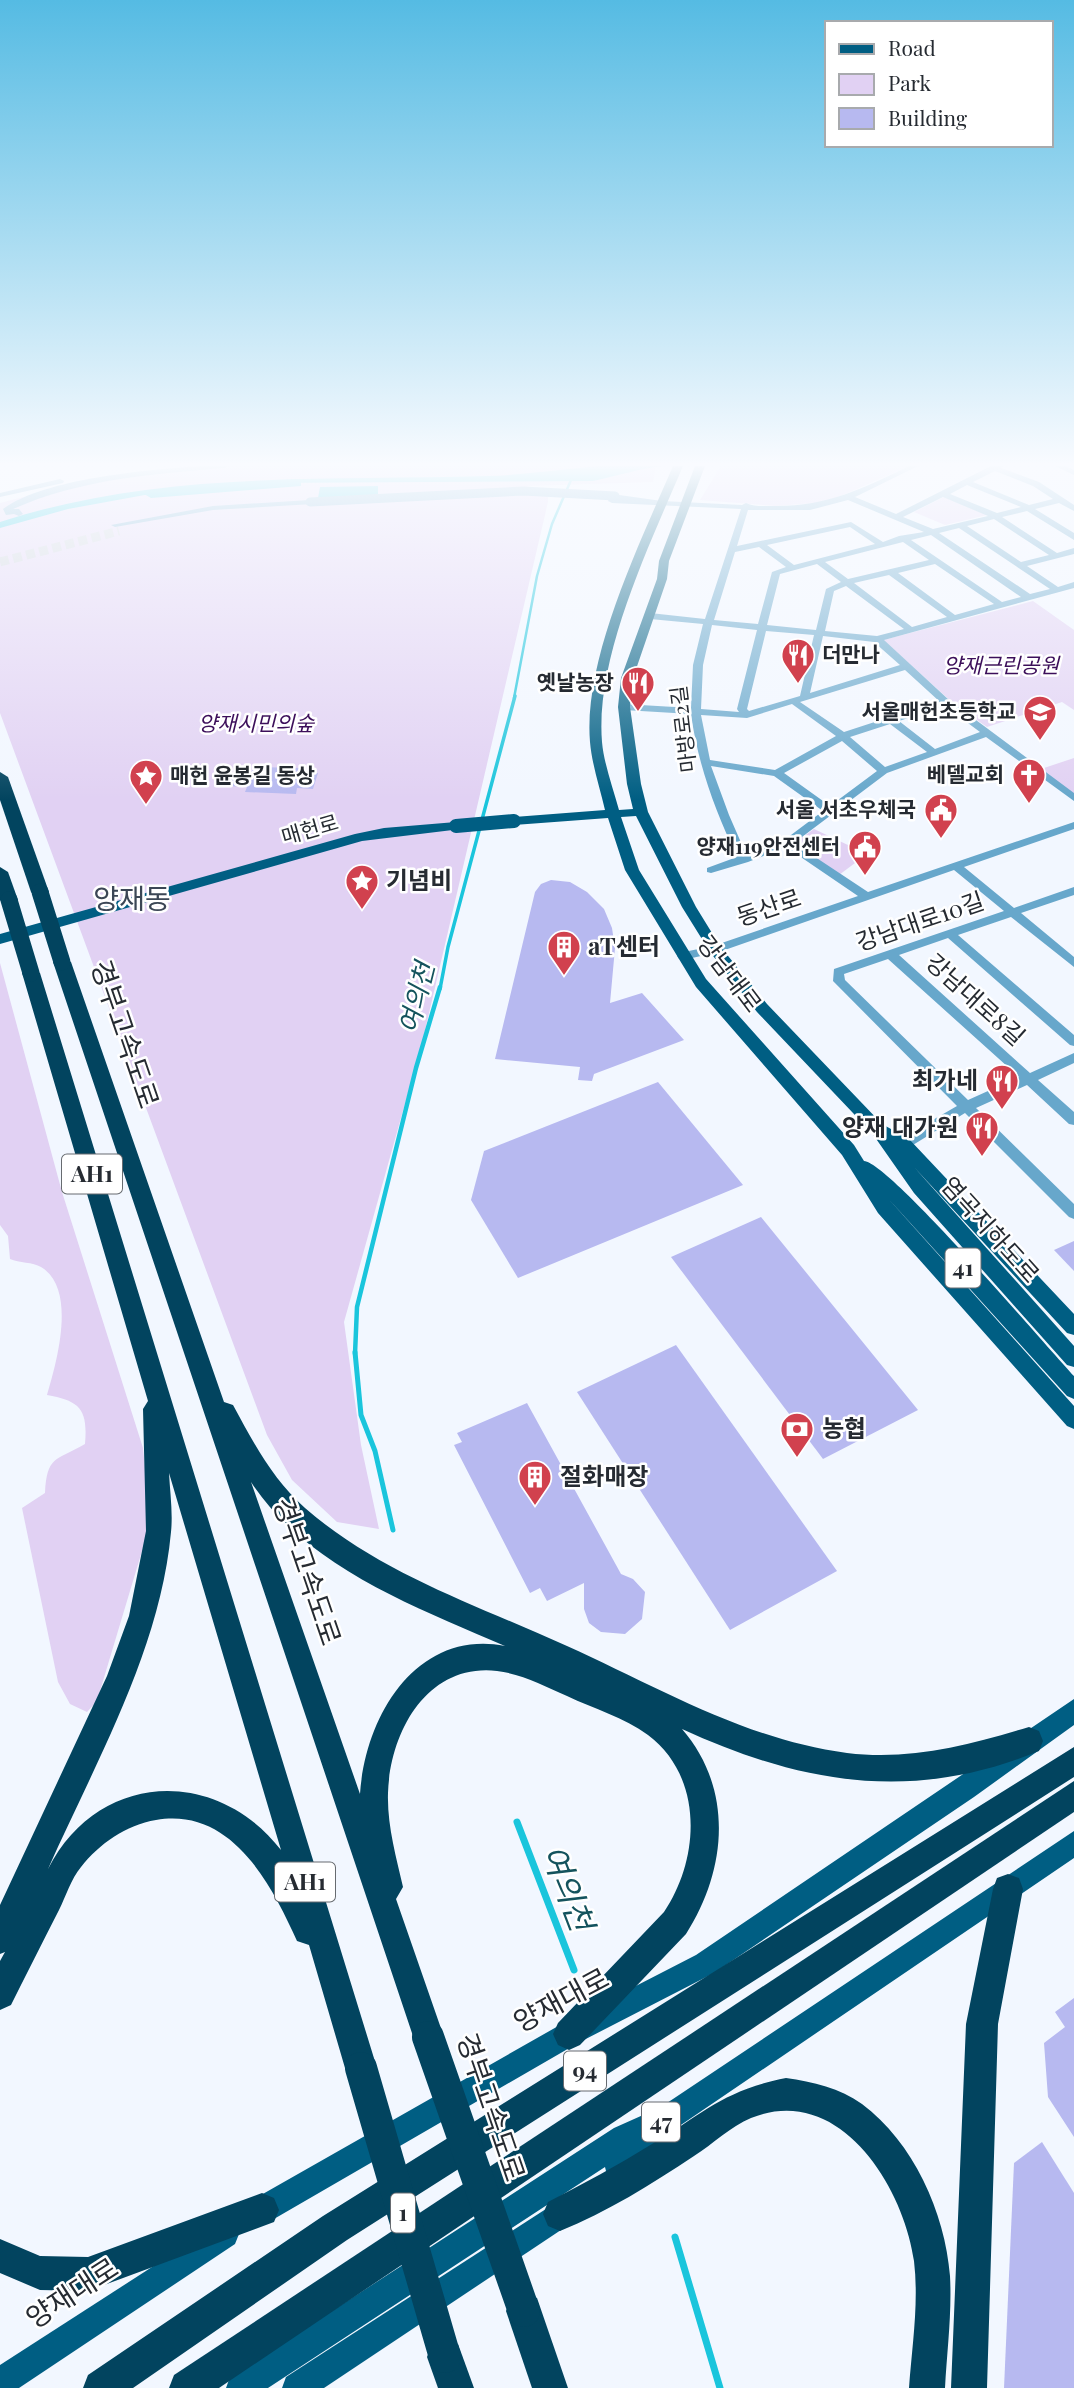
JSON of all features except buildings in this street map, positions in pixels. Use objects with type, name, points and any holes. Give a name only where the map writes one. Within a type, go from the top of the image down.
[{"type":"highway","name":"경부고속도로","points":[[0,777],[193,1352],[550,2388]]},
{"type":"highway","name":"AH1","points":[[0,872],[154,1375],[339,1999]]},
{"type":"highway","points":[[193,1352],[252,1464],[283,1504],[340,1549],[397,1581],[745,1741],[806,1760],[870,1769],[924,1770],[1029,1741]]},
{"type":"highway","points":[[0,1939],[119,1681],[142,1616],[151,1581],[160,1518],[154,1375]]},
{"type":"highway","points":[[405,1971],[375,1825],[374,1805],[377,1764],[393,1714],[419,1682],[448,1665],[487,1657],[528,1665],[645,1718],[667,1733],[692,1765],[705,1825],[702,1866],[685,1910],[569,2034]]},
{"type":"highway","name":"94","points":[[101,2388],[335,2228],[1074,1761]]},
{"type":"highway","name":"94","points":[[187,2388],[1074,1795]]},
{"type":"highway","points":[[0,1994],[58,1875],[84,1841],[117,1815],[156,1803],[176,1803],[199,1807],[220,1817],[249,1837],[264,1853],[291,1894],[339,1999]]},
{"type":"highway","points":[[969,2388],[981,2048],[986,2004],[1008,1889]]},
{"type":"highway","name":"1","points":[[339,1999],[451,2372]]},
{"type":"highway","points":[[560,2214],[634,2175],[750,2102],[789,2093],[828,2103],[859,2122],[887,2150],[902,2172],[920,2216],[929,2248],[932,2276],[927,2388]]},
{"type":"highway","points":[[0,2256],[40,2273],[88,2274],[262,2210]]},
{"type":"main road","name":"강남대로","points":[[631,577],[597,687],[596,743],[613,814],[632,870],[683,956],[737,1027],[848,1150],[884,1208],[1074,1420]]},
{"type":"main road","name":"강남대로","points":[[662,577],[650,616],[631,659],[624,707],[634,784],[641,812],[690,907],[715,949],[762,1008],[876,1128],[903,1144],[1074,1327]]},
{"type":"main road","name":"매헌로","points":[[0,939],[384,831],[641,812]]},
{"type":"main road","name":"염곡지하도로","points":[[876,1128],[920,1188],[1074,1359]]},
{"type":"main road","name":"염곡지하도로","points":[[848,1150],[900,1198],[1074,1390]]},
{"type":"main road","name":"양재대로","points":[[0,2383],[262,2210],[569,2034],[705,1964],[966,1790],[1029,1741],[1074,1711]]},
{"type":"main road","name":"47","points":[[241,2388],[624,2138],[671,2117],[1074,1843]]},
{"type":"main road","points":[[297,2388],[560,2214],[630,2159],[671,2117]]},
{"type":"street","name":"마방로2길","points":[[724,577],[698,665],[698,713],[704,762],[720,811],[744,860]]},
{"type":"street","points":[[747,715],[742,709],[775,577]]},
{"type":"street","points":[[842,577],[911,630]]},
{"type":"street","points":[[804,698],[830,589],[870,577]]},
{"type":"street","points":[[898,577],[954,618]]},
{"type":"street","points":[[958,577],[1000,605]]},
{"type":"street","points":[[998,577],[1028,598]]},
{"type":"street","points":[[1038,577],[1057,590]]},
{"type":"street","points":[[650,616],[877,639],[1074,585]]},
{"type":"street","points":[[877,639],[946,702],[1074,798]]},
{"type":"street","points":[[624,707],[747,715],[907,666]]},
{"type":"street","points":[[793,701],[843,736],[883,771]]},
{"type":"street","points":[[777,774],[843,736],[946,702]]},
{"type":"street","points":[[892,720],[932,751]]},
{"type":"street","points":[[711,870],[787,843],[883,771],[932,751],[988,733]]},
{"type":"street","points":[[704,762],[777,774],[829,810]]},
{"type":"street","name":"동산로","points":[[683,956],[715,949],[1074,825]]},
{"type":"street","name":"동산로","points":[[787,843],[866,897]]},
{"type":"street","points":[[955,865],[1074,963]]},
{"type":"street","points":[[1068,893],[1074,904]]},
{"type":"street","name":"강남대로10길","points":[[967,1106],[839,981],[838,972],[1068,893]]},
{"type":"street","name":"강남대로8길","points":[[950,934],[1074,1042]]},
{"type":"street","name":"강남대로8길","points":[[891,955],[1074,1120]]},
{"type":"street","name":"강남대로8길","points":[[903,1144],[967,1106],[1074,1058]]},
{"type":"street","points":[[967,1106],[1074,1213]]},
{"type":"green space","name":"양재시민의숲","points":[[0,577],[530,577],[423,1039],[344,1322],[361,1445],[379,1529],[337,1522],[292,1480],[267,1435],[0,713]]},
{"type":"green space","name":"양재근린공원","points":[[1033,601],[1074,630],[1074,710],[1062,702],[987,727],[954,704],[883,640]]},
{"type":"green space","points":[[1074,758],[1074,794],[1041,769]]},
{"type":"green space","points":[[814,829],[867,854],[839,875],[793,844]]},
{"type":"green space","points":[[0,963],[62,1192],[143,1448],[151,1521],[97,1701],[87,1712],[70,1704],[58,1682],[22,1508],[45,1493],[48,1472],[54,1461],[85,1444],[86,1432],[83,1415],[74,1404],[47,1395],[59,1347],[62,1309],[59,1292],[52,1278],[41,1267],[10,1259],[8,1236],[0,1225]]},
{"type":"waterway","name":"여의천","points":[[514,698],[537,577]]},
{"type":"waterway","name":"여의천","points":[[440,989],[448,947],[515,696]]},
{"type":"waterway","name":"여의천","points":[[355,1353],[357,1307],[416,1068],[440,987]]},
{"type":"waterway","name":"여의천","points":[[355,1353],[361,1415],[375,1451],[393,1530]]},
{"type":"waterway","name":"여의천","points":[[517,1822],[574,1970]]},
{"type":"waterway","name":"여의천","points":[[675,2237],[720,2388]]},
{"type":"place","name":"더만나","points":[[798,685]]},
{"type":"place","name":"옛날농장","points":[[638,713]]},
{"type":"place","name":"서울매헌초등학교","points":[[1040,742]]},
{"type":"place","name":"베델교회","points":[[1029,805]]},
{"type":"place","name":"매헌 윤봉길 동상","points":[[146,806]]},
{"type":"place","name":"서울 서초우체국","points":[[941,840]]},
{"type":"place","name":"양재119안전센터","points":[[865,877]]},
{"type":"place","name":"기념비","points":[[362,911]]},
{"type":"place","name":"aT센터","points":[[564,977]]},
{"type":"place","name":"최가네","points":[[1002,1111]]},
{"type":"place","name":"양재 대가원","points":[[982,1158]]},
{"type":"place","name":"농협","points":[[797,1459]]},
{"type":"place","name":"절화매장","points":[[535,1507]]},
{"type":"district","name":"양재동","points":[[132,899]]}]
